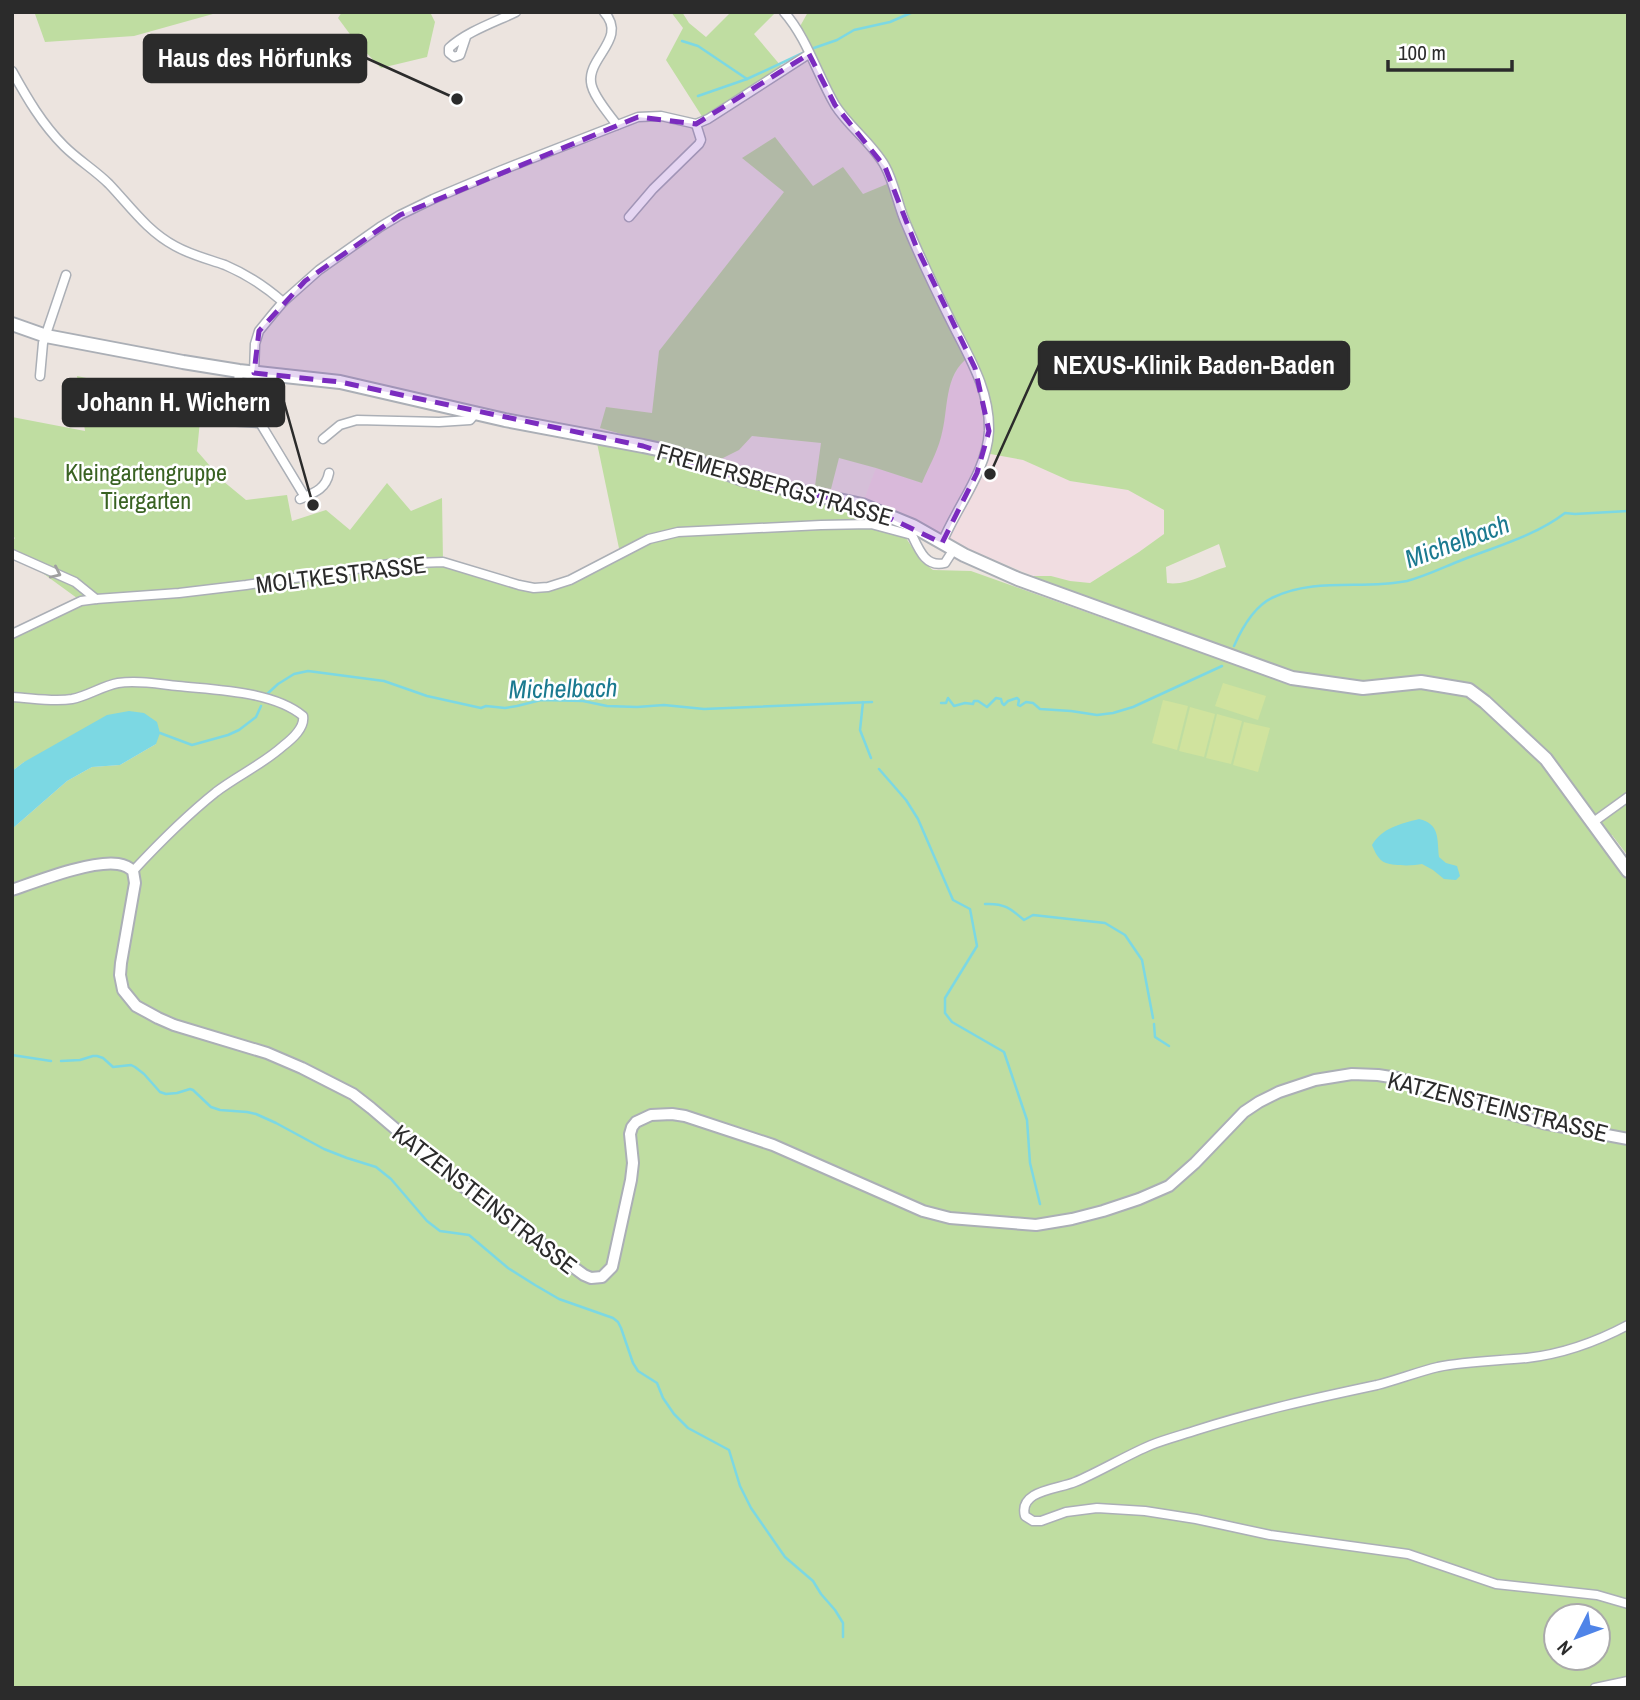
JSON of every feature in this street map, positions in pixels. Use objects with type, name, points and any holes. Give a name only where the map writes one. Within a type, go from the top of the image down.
[{"type":"main road","name":"FREMERSBERGSTRASSE","points":[[12,324],[46,336],[183,362],[340,382],[475,414],[671,452],[742,479],[862,505],[1018,579],[1292,678],[1363,688],[1421,682],[1469,690],[1546,759],[1628,871]]},
{"type":"street","points":[[466,37],[516,12]]},
{"type":"street","points":[[604,12],[611,28],[610,38],[590,79],[592,88],[617,125]]},
{"type":"street","points":[[784,12],[798,30],[835,105],[885,167],[905,223],[975,368],[984,393],[989,431],[985,453],[942,542]]},
{"type":"street","points":[[254,373],[255,344],[259,331],[283,302],[319,270],[400,215],[482,178],[638,117],[661,116],[696,124],[708,119],[808,51]]},
{"type":"street","points":[[12,71],[33,108],[64,147],[108,184],[160,237],[188,253],[237,270],[283,302]]},
{"type":"street","points":[[629,217],[699,144],[701,140],[696,124]]},
{"type":"street","points":[[40,376],[46,336],[66,275]]},
{"type":"street","points":[[239,371],[238,383],[242,393],[302,498],[325,486],[329,473]]},
{"type":"street","points":[[323,439],[340,425],[357,420],[460,421],[470,420],[475,414]]},
{"type":"street","points":[[211,420],[260,423]]},
{"type":"street","name":"MOLTKESTRASSE","points":[[12,634],[81,601],[96,598],[179,593],[390,565],[443,562],[519,585],[548,587],[570,580],[649,540],[678,531],[870,524],[913,531]]},
{"type":"street","points":[[913,531],[923,555],[931,564],[945,563],[954,549]]},
{"type":"street","points":[[12,554],[75,582],[96,598]]},
{"type":"street","points":[[12,697],[74,699],[117,683],[146,683],[262,697],[303,716],[302,725],[285,745],[216,792],[169,832],[133,871],[119,864],[99,864],[12,890]]},
{"type":"street","points":[[1592,823],[1628,797]]},
{"type":"street","name":"KATZENSTEINSTRASSE","points":[[133,871],[135,893],[120,975],[123,990],[131,1001],[174,1025],[267,1053],[353,1094],[460,1184],[591,1278],[602,1277],[612,1267],[631,1180],[633,1163],[630,1133],[636,1122],[651,1115],[685,1116],[773,1145],[923,1211],[950,1218],[1036,1225],[1103,1211],[1169,1186],[1244,1112],[1259,1102],[1315,1080],[1352,1074],[1397,1078],[1543,1123],[1628,1139]]},
{"type":"street","points":[[1628,1325],[1594,1341],[1553,1353],[1530,1358],[1472,1361],[1436,1367],[1380,1384],[1240,1416],[1152,1444],[1073,1483],[1035,1494],[1026,1502],[1024,1510],[1025,1516],[1033,1521],[1041,1521],[1066,1512],[1097,1508],[1145,1511],[1270,1535],[1408,1555],[1496,1584],[1597,1595],[1628,1604]]},
{"type":"street","points":[[1595,1688],[1628,1681]]},
{"type":"highlighted area","points":[[809,54],[835,105],[885,167],[916,246],[975,368],[989,431],[977,473],[942,543],[862,505],[742,479],[643,446],[340,382],[254,373],[259,331],[305,281],[400,215],[638,117],[696,124]]},
{"type":"shaded area","points":[[970,356],[987,405],[985,453],[1023,460],[1070,481],[1128,490],[1164,510],[1164,534],[1090,583],[1051,576],[1034,576],[862,505],[876,468],[921,483],[941,437],[948,389],[961,362]]},
{"type":"green space","points":[[220,12],[134,36],[45,42],[35,14]]},
{"type":"green space","points":[[342,12],[430,12],[435,22],[427,57],[381,68],[355,41],[338,18]]},
{"type":"green space","points":[[671,12],[682,12],[689,23],[706,37],[731,12],[776,12],[754,34],[781,66],[703,118],[666,60],[683,28]]},
{"type":"green space","name":"Kleingartengruppe Tiergarten","points":[[808,12],[1628,12],[1628,856],[1612,835],[1599,840],[1628,878],[1628,1688],[12,1688],[12,829],[67,781],[92,767],[120,765],[156,744],[24,762],[12,771],[12,634],[81,601],[22,558],[12,554],[12,542],[15,538],[12,535],[12,417],[85,431],[77,376],[157,393],[156,414],[200,421],[197,451],[223,481],[246,500],[287,495],[292,521],[326,510],[350,530],[387,483],[411,511],[442,498],[443,562],[534,588],[548,587],[620,553],[597,443],[692,464],[737,482],[887,518],[888,533],[906,538],[921,561],[933,570],[971,571],[1156,637],[1173,628],[1032,585],[1034,576],[1051,576],[1090,583],[1164,534],[1164,510],[1128,490],[1070,481],[1023,460],[985,453],[988,418],[969,357],[961,364],[951,383],[941,437],[922,483],[839,458],[831,489],[815,486],[821,443],[752,436],[739,450],[717,461],[600,428],[606,407],[652,413],[659,351],[784,192],[742,158],[775,137],[813,186],[843,167],[863,194],[887,184],[894,201],[889,176],[845,119],[798,30]],"holes":[[[1219,544],[1226,567],[1190,581],[1167,583],[1166,567]]]},
{"type":"green space","points":[[1223,683],[1266,696],[1258,720],[1215,706]]},
{"type":"green space","points":[[1163,700],[1188,706],[1177,750],[1152,743]]},
{"type":"green space","points":[[1190,707],[1215,714],[1204,757],[1179,751]]},
{"type":"green space","points":[[1217,714],[1242,721],[1231,764],[1206,758]]},
{"type":"green space","points":[[1244,722],[1270,728],[1258,772],[1233,765]]},
{"type":"water","points":[[129,711],[144,713],[157,722],[160,733],[156,744],[120,765],[92,767],[67,781],[12,829],[12,771],[107,715]]},
{"type":"water","points":[[1419,819],[1434,828],[1439,857],[1446,863],[1457,866],[1460,876],[1456,880],[1444,879],[1422,864],[1390,864],[1377,856],[1372,845],[1381,834],[1398,825]]},
{"type":"waterway","points":[[811,49],[837,40],[854,30],[890,22],[913,12]]},
{"type":"waterway","points":[[682,41],[698,46],[747,79]]},
{"type":"waterway","points":[[698,96],[747,79],[805,52]]},
{"type":"waterway","name":"Michelbach","points":[[1234,646],[1255,611],[1267,601],[1290,591],[1306,587],[1407,581],[1528,534],[1565,513],[1628,511]]},
{"type":"waterway","name":"Michelbach","points":[[941,703],[946,703],[948,698],[954,706],[978,701],[987,707],[996,698],[1001,699],[1004,705],[1017,698],[1020,706],[1026,702],[1033,703],[1040,709],[1097,715],[1113,713],[1133,707],[1222,666]]},
{"type":"waterway","name":"Michelbach","points":[[266,695],[294,674],[308,671],[384,681],[427,696],[481,708],[505,708],[541,700],[583,701],[607,706],[664,705],[704,709],[872,702]]},
{"type":"waterway","points":[[863,702],[860,730],[871,758]]},
{"type":"waterway","name":"Michelbach","points":[[160,733],[192,745],[239,730],[256,717],[261,706]]},
{"type":"waterway","points":[[879,769],[906,800],[918,819],[953,900],[970,909],[977,946],[945,998],[945,1013],[952,1022],[1004,1052],[1027,1120],[1030,1163],[1040,1204]]},
{"type":"waterway","points":[[985,904],[1006,907],[1024,920],[1033,915],[1105,923],[1125,935],[1142,960],[1153,1018]]},
{"type":"waterway","points":[[1154,1024],[1155,1037],[1169,1046]]},
{"type":"waterway","points":[[12,1055],[51,1061]]},
{"type":"waterway","points":[[61,1061],[97,1056],[113,1067],[131,1065],[144,1074],[160,1092],[166,1094],[193,1090],[211,1107],[256,1114],[324,1149],[376,1167],[391,1179],[427,1221],[440,1231],[469,1235],[508,1268],[559,1299],[613,1318],[621,1328],[638,1371],[657,1383],[674,1414],[688,1428],[729,1450],[740,1486],[751,1508],[785,1557],[813,1581],[835,1610],[843,1623],[843,1637]]},
{"type":"place","name":"Haus des Hörfunks","points":[[457,99]]},
{"type":"place","name":"NEXUS-Klinik Baden-Baden","points":[[990,474]]},
{"type":"place","name":"Johann H. Wichern","points":[[313,505]]}]
